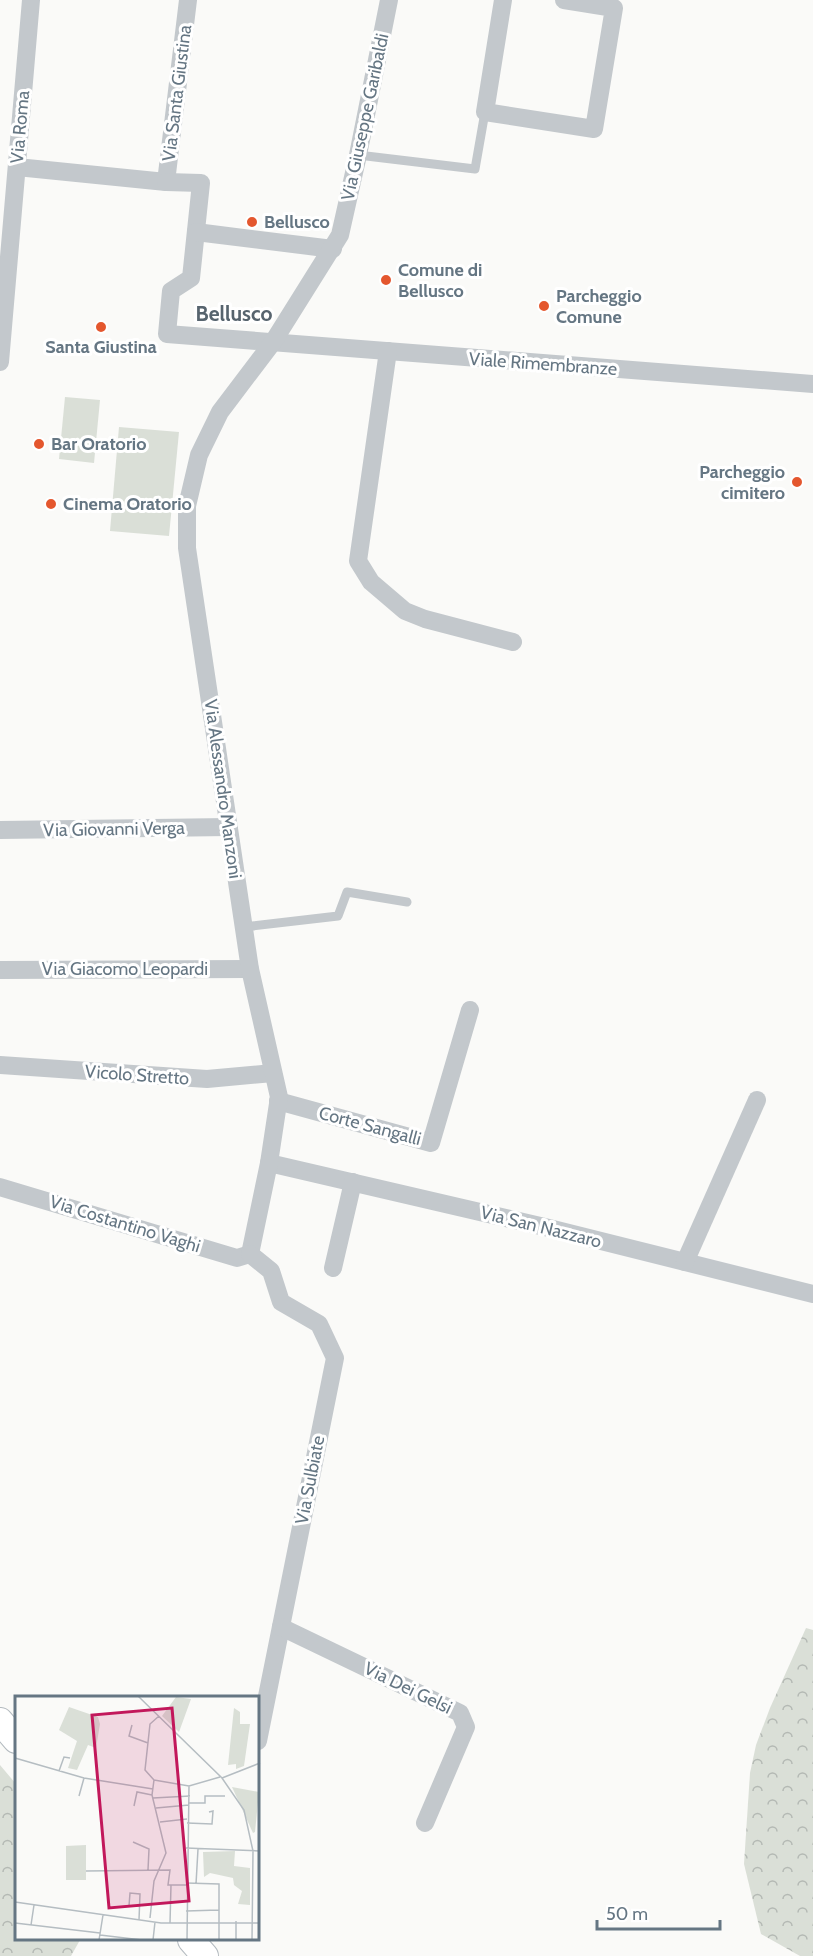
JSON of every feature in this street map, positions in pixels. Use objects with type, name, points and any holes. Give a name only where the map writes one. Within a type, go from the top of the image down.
[{"type":"main road","points":[[0,1721],[15,1739]]},
{"type":"main road","points":[[192,1941],[205,1956]]},
{"type":"street","name":"Via Roma","points":[[0,362],[11,175],[31,0]]},
{"type":"street","name":"Via Santa Giustina","points":[[11,175],[166,182],[188,0]]},
{"type":"street","name":"Via Giuseppe Garibaldi","points":[[336,242],[358,154],[389,0]]},
{"type":"street","points":[[503,0],[485,112],[594,129],[614,8],[564,0]]},
{"type":"street","points":[[166,182],[201,183],[195,232],[336,242]]},
{"type":"street","name":"Viale Rimembranze","points":[[195,232],[191,278],[171,291],[167,334],[813,384]]},
{"type":"street","name":"Via Alessandro Manzoni","points":[[250,1254],[269,1163],[279,1097],[250,969],[243,927],[187,548],[187,506],[199,455],[220,412],[273,342],[336,242]]},
{"type":"street","points":[[388,351],[358,561],[371,582],[405,611],[425,619],[513,642]]},
{"type":"street","name":"Via Giovanni Verga","points":[[0,830],[229,827]]},
{"type":"street","name":"Via Giacomo Leopardi","points":[[0,970],[250,969]]},
{"type":"street","name":"Corte Sangalli","points":[[278,1101],[431,1143],[471,1010]]},
{"type":"street","name":"Vicolo Stretto","points":[[0,1065],[207,1079],[273,1073]]},
{"type":"street","points":[[686,1262],[757,1100]]},
{"type":"street","name":"Via San Nazzaro","points":[[269,1163],[549,1228],[813,1294]]},
{"type":"street","points":[[333,1268],[353,1182]]},
{"type":"street","name":"Via Costantino Vaghi","points":[[0,1187],[237,1258],[250,1254]]},
{"type":"street","name":"Via Sulbiate","points":[[250,1254],[272,1271],[281,1302],[318,1324],[335,1358],[260,1731]]},
{"type":"street","name":"Via Dei Gelsi","points":[[281,1627],[460,1713],[466,1727],[425,1823]]},
{"type":"lane","points":[[358,154],[475,169],[485,112]]},
{"type":"lane","points":[[243,927],[338,916],[347,892],[407,902]]},
{"type":"green space","points":[[65,397],[100,400],[94,463],[59,459]]},
{"type":"green space","points":[[119,427],[179,432],[169,536],[110,531]]},
{"type":"green space","points":[[806,1628],[813,1630],[813,1956],[800,1956],[761,1934],[744,1864],[750,1773],[756,1745]]},
{"type":"green space","points":[[0,1765],[15,1783],[15,1941],[79,1941],[71,1956],[0,1956]]},
{"type":"place","name":"Bellusco","points":[[252,222]]},
{"type":"place","name":"Comune di Bellusco","points":[[386,280]]},
{"type":"place","name":"Parcheggio Comune","points":[[544,306]]},
{"type":"place","name":"Santa Giustina","points":[[101,327]]},
{"type":"place","name":"Bar Oratorio","points":[[39,444]]},
{"type":"place","name":"Parcheggio cimitero","points":[[797,482]]},
{"type":"place","name":"Cinema Oratorio","points":[[51,504]]},
{"type":"district","name":"Bellusco","points":[[234,314]]}]
